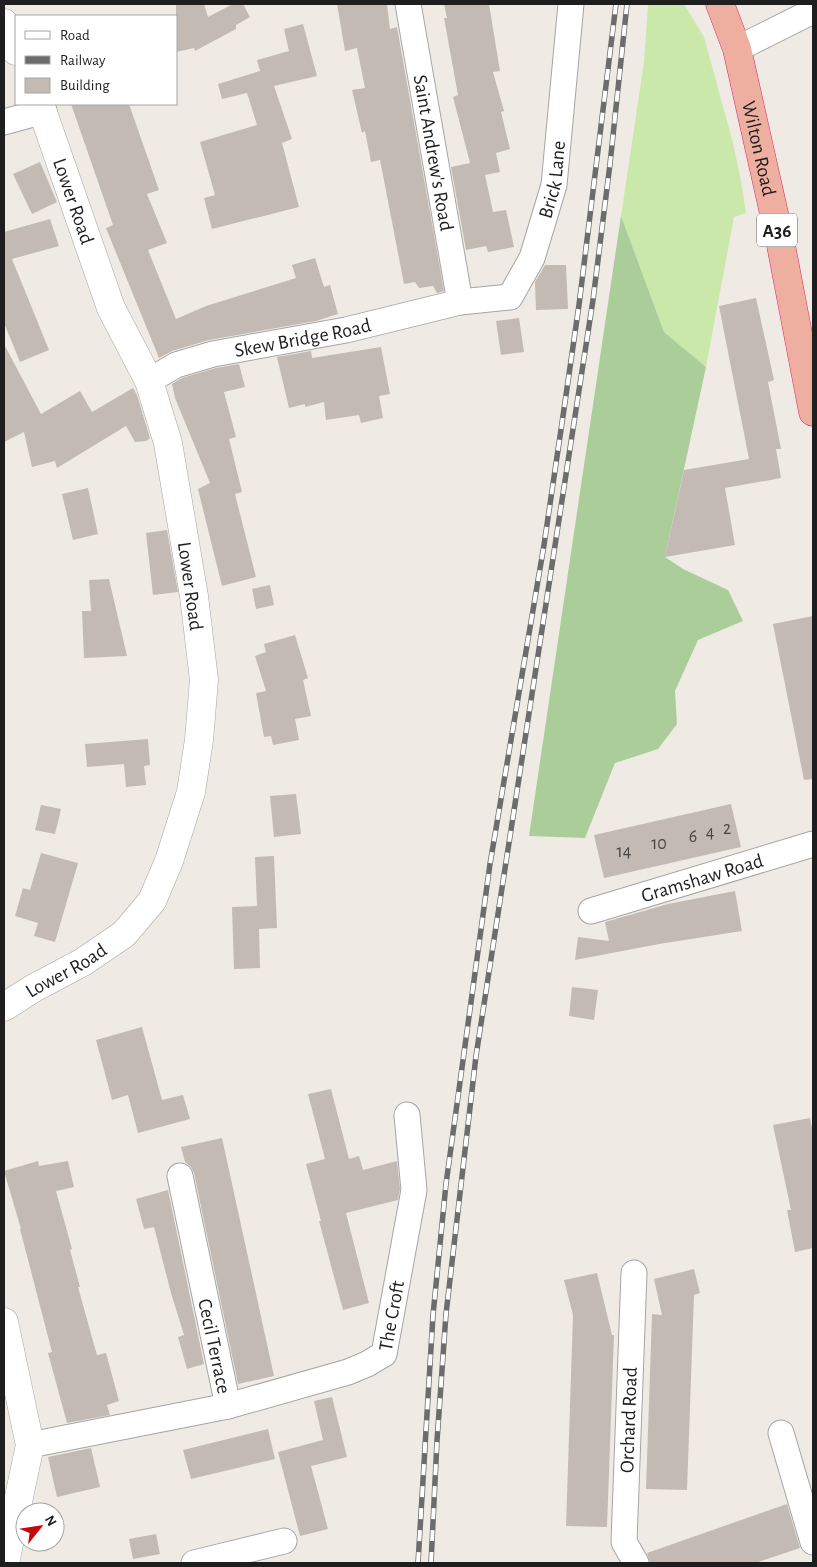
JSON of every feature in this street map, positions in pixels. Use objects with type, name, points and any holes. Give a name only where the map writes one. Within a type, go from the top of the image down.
[{"type":"highway","name":"Wilton Road","points":[[720,4],[737,49],[780,240],[812,405]]},
{"type":"street","name":"Saint Andrew's Road","points":[[408,4],[460,302]]},
{"type":"street","name":"Brick Lane","points":[[460,302],[510,296],[532,258],[554,185],[571,4]]},
{"type":"street","points":[[737,49],[813,11]]},
{"type":"street","points":[[4,23],[15,49]]},
{"type":"street","points":[[4,122],[42,108]]},
{"type":"street","name":"Lower Road","points":[[4,1007],[34,988],[83,962],[124,934],[152,901],[169,860],[191,792],[199,740],[204,680],[194,596],[168,443],[149,381],[111,308],[42,108]]},
{"type":"street","name":"Skew Bridge Road","points":[[149,381],[176,366],[213,354],[346,330],[460,302]]},
{"type":"street","name":"Gramshaw Road","points":[[591,911],[813,844]]},
{"type":"street","name":"The Croft","points":[[228,1406],[348,1372],[384,1354],[414,1190],[407,1115]]},
{"type":"street","name":"Cecil Terrace","points":[[30,1445],[228,1406],[180,1176]]},
{"type":"street","name":"Orchard Road","points":[[634,1274],[624,1542],[636,1563]]},
{"type":"street","points":[[4,1322],[30,1445],[5,1563]]},
{"type":"street","points":[[780,1433],[813,1542]]},
{"type":"street","points":[[194,1563],[284,1541]]},
{"type":"green space","points":[[648,4],[684,4],[704,37],[733,143],[741,181],[746,213],[734,217],[706,367],[664,332],[621,216],[644,62]]},
{"type":"green space","points":[[621,216],[664,332],[706,367],[665,557],[683,569],[728,590],[743,621],[698,640],[675,691],[677,724],[658,749],[615,763],[585,838],[529,836]]},
{"type":"building","points":[[176,4],[204,4],[208,17],[233,4],[243,4],[250,17],[236,25],[236,29],[195,51],[194,48],[178,52],[178,15],[176,15]]},
{"type":"building","points":[[337,4],[387,4],[390,29],[397,27],[444,291],[437,293],[433,286],[419,288],[415,282],[404,284],[380,160],[371,162],[365,131],[362,133],[352,90],[365,88],[357,48],[345,51]]},
{"type":"building","points":[[444,4],[489,4],[500,71],[493,72],[504,111],[501,112],[510,149],[496,153],[500,172],[485,175],[493,212],[506,210],[514,247],[488,252],[486,246],[466,250],[451,167],[470,163],[453,97],[458,95],[444,18],[447,18]]},
{"type":"building","points":[[303,24],[317,76],[274,86],[292,139],[282,143],[299,207],[212,229],[204,198],[215,195],[200,142],[257,125],[247,93],[222,99],[218,84],[260,71],[257,60],[289,51],[284,29]]},
{"type":"building","points":[[71,105],[129,105],[159,190],[147,194],[167,243],[148,250],[176,319],[206,306],[296,278],[292,265],[315,258],[324,287],[330,285],[338,314],[316,321],[209,340],[172,351],[159,358],[106,228],[113,225]]},
{"type":"building","points":[[40,162],[57,202],[32,214],[13,174]]},
{"type":"building","points":[[50,219],[59,246],[12,259],[49,350],[20,362],[4,323],[4,232]]},
{"type":"building","points":[[545,265],[566,265],[568,309],[536,310],[535,282]]},
{"type":"building","points":[[756,298],[774,380],[768,382],[781,449],[776,449],[781,478],[725,488],[735,545],[665,557],[684,470],[749,459],[719,306]]},
{"type":"building","points":[[519,318],[524,352],[501,355],[496,321]]},
{"type":"building","points":[[4,344],[41,414],[80,391],[92,412],[133,388],[137,395],[150,438],[146,441],[135,442],[126,426],[57,468],[55,461],[32,467],[24,432],[4,442]]},
{"type":"building","points":[[381,347],[390,394],[379,396],[383,418],[361,423],[359,415],[326,420],[324,402],[305,407],[305,404],[289,408],[277,357],[311,351],[312,358]]},
{"type":"building","points":[[239,364],[245,387],[224,392],[236,437],[229,439],[242,492],[235,494],[256,577],[222,586],[198,489],[210,483],[175,398],[172,384],[182,378],[216,368]]},
{"type":"building","points":[[88,488],[98,534],[73,540],[62,494]]},
{"type":"building","points":[[167,530],[178,592],[153,595],[146,533]]},
{"type":"building","points":[[109,579],[127,656],[84,658],[82,611],[91,611],[89,580]]},
{"type":"building","points":[[270,585],[274,605],[256,609],[252,589]]},
{"type":"building","points":[[813,616],[813,779],[804,780],[773,624]]},
{"type":"building","points":[[295,635],[308,678],[303,680],[311,716],[295,719],[299,740],[273,745],[271,736],[264,737],[256,693],[266,691],[255,656],[266,652],[264,644]]},
{"type":"building","points":[[148,739],[150,765],[144,766],[146,785],[126,787],[124,764],[87,767],[85,744]]},
{"type":"building","points":[[296,794],[301,834],[274,837],[270,796]]},
{"type":"building","points":[[731,804],[741,847],[604,878],[594,835]]},
{"type":"building","points":[[41,805],[61,809],[55,834],[35,830]]},
{"type":"building","points":[[41,853],[78,863],[55,942],[34,936],[38,923],[15,916],[23,888],[30,890]]},
{"type":"building","points":[[274,856],[277,928],[259,929],[260,968],[234,969],[232,907],[257,906],[255,857]]},
{"type":"building","points":[[735,891],[742,931],[575,960],[578,937],[609,941],[605,922],[668,904]]},
{"type":"building","points":[[572,987],[598,990],[594,1020],[569,1016]]},
{"type":"building","points":[[142,1027],[162,1100],[183,1095],[190,1119],[138,1133],[128,1095],[112,1100],[96,1040]]},
{"type":"building","points":[[331,1089],[349,1159],[359,1156],[363,1170],[397,1161],[400,1189],[398,1200],[346,1213],[369,1303],[343,1310],[306,1164],[325,1159],[308,1094]]},
{"type":"building","points":[[810,1118],[813,1133],[813,1248],[795,1252],[787,1210],[791,1210],[773,1125]]},
{"type":"building","points":[[222,1138],[274,1376],[238,1384],[194,1173],[185,1162],[181,1147]]},
{"type":"building","points":[[38,1161],[39,1166],[68,1161],[74,1187],[56,1191],[72,1249],[70,1250],[80,1287],[78,1287],[97,1355],[106,1353],[119,1401],[107,1405],[110,1415],[67,1423],[48,1353],[52,1352],[21,1229],[4,1171]]},
{"type":"building","points":[[168,1190],[204,1364],[187,1369],[178,1337],[184,1335],[154,1227],[144,1229],[136,1199]]},
{"type":"building","points":[[694,1269],[700,1293],[694,1295],[687,1490],[646,1489],[652,1314],[662,1315],[654,1279]]},
{"type":"building","points":[[597,1273],[612,1335],[614,1335],[607,1527],[566,1526],[573,1315],[564,1280]]},
{"type":"building","points":[[332,1397],[347,1457],[311,1466],[328,1529],[300,1536],[278,1452],[323,1440],[314,1401]]},
{"type":"building","points":[[268,1429],[275,1459],[191,1479],[183,1450]]},
{"type":"building","points":[[91,1448],[100,1487],[57,1497],[48,1457]]},
{"type":"building","points":[[787,1504],[800,1548],[755,1563],[650,1563],[647,1553]]},
{"type":"building","points":[[156,1534],[160,1554],[133,1559],[129,1539]]},
{"type":"railway","points":[[418,1563],[433,1315],[446,1184],[490,864],[544,545],[579,305],[616,4]]},
{"type":"railway","points":[[431,1563],[446,1314],[476,1056],[593,300],[627,4]]}]
